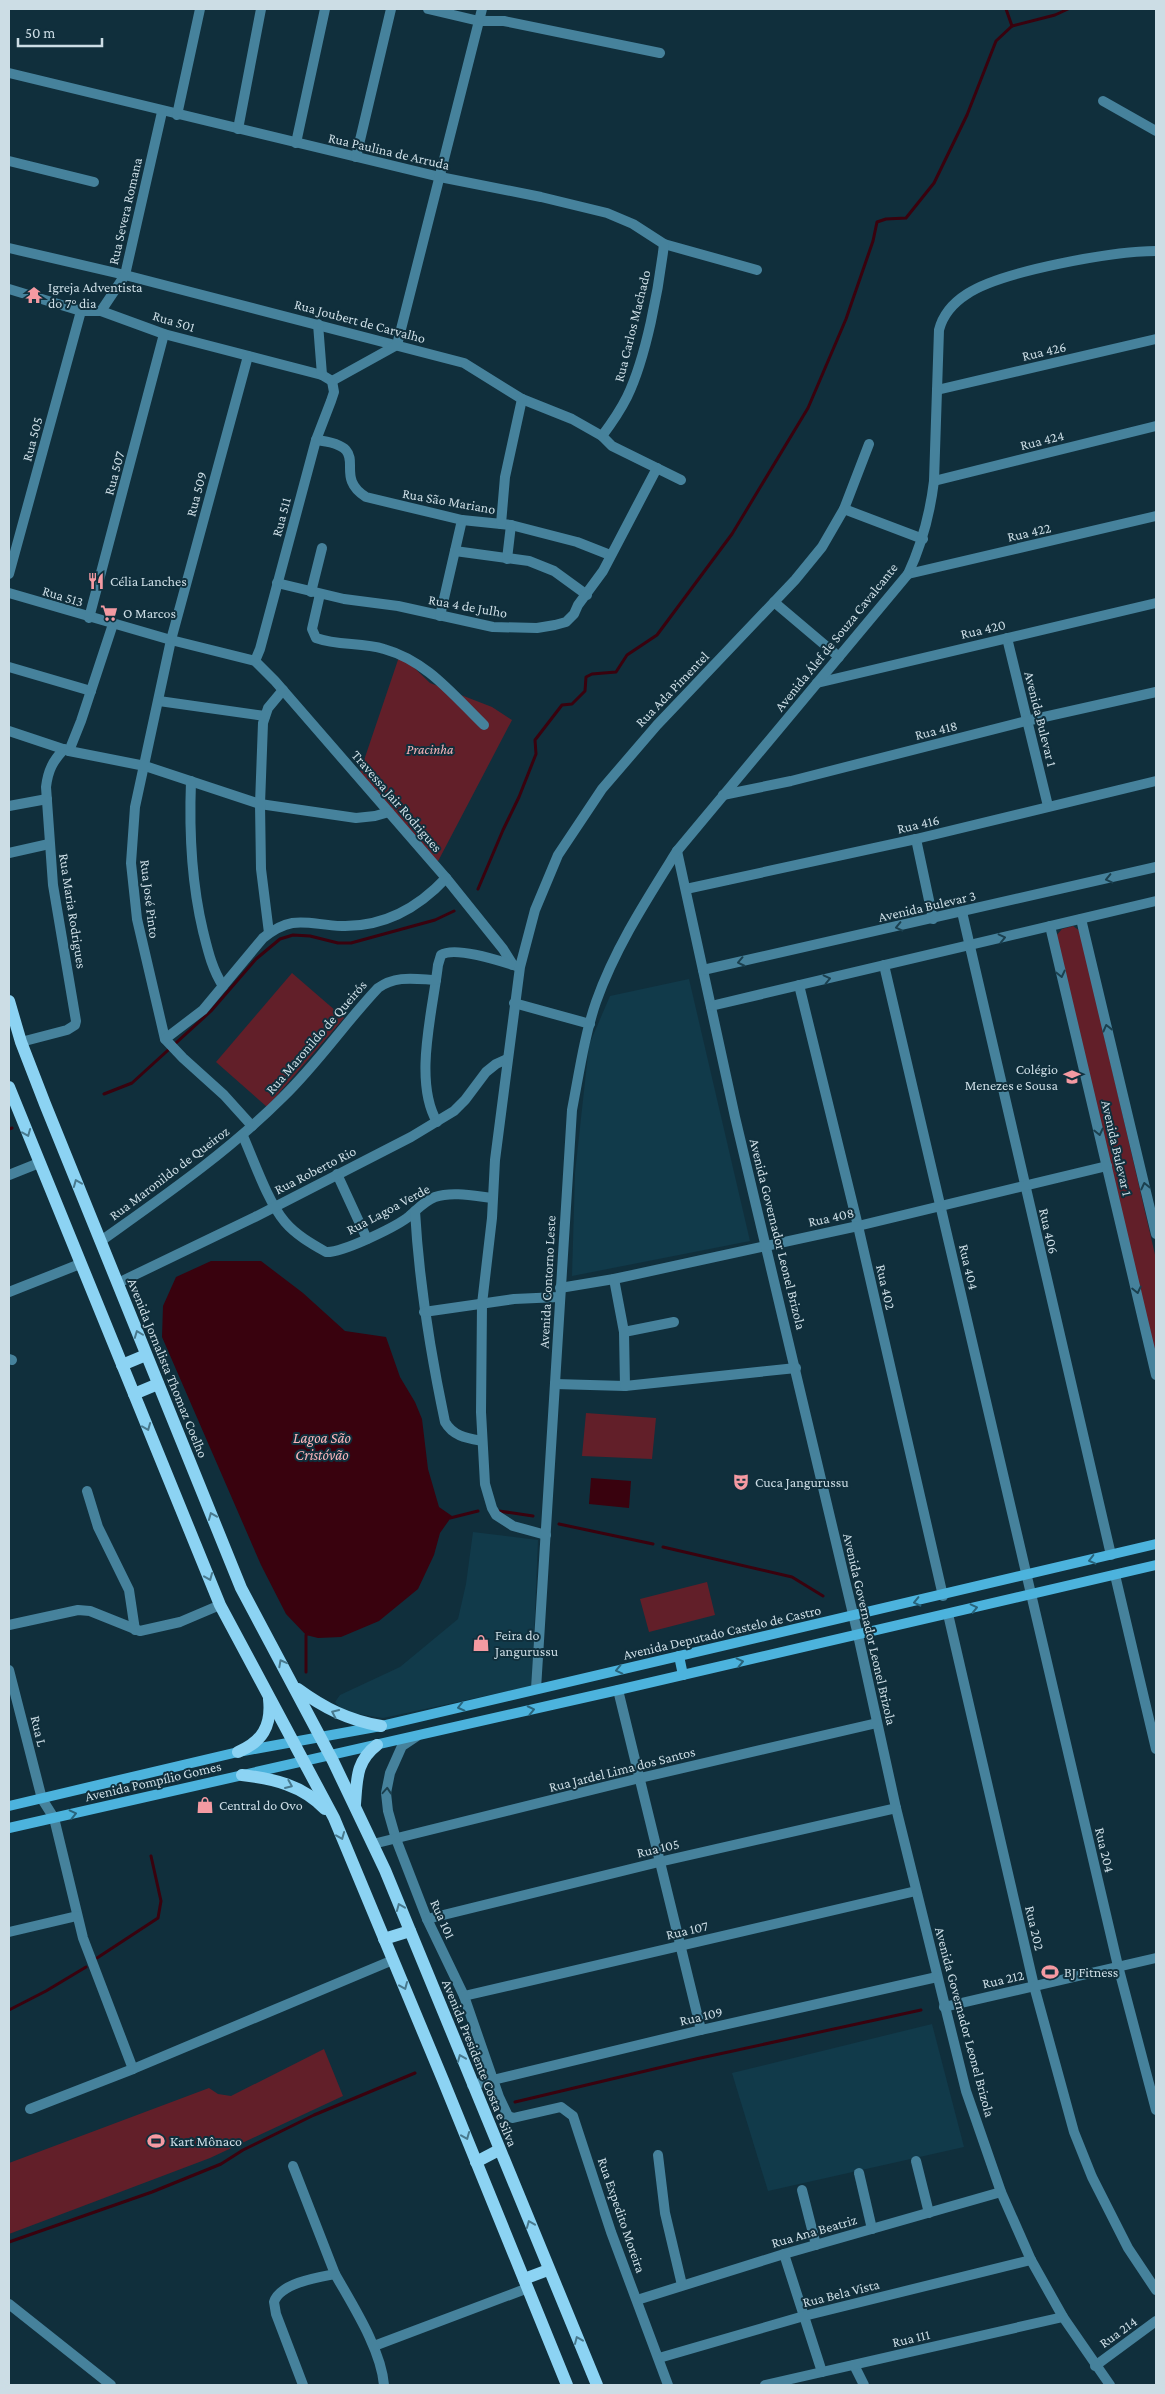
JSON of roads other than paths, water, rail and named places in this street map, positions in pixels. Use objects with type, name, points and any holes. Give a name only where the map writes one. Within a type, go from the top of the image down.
[{"type":"main road","name":"Avenida Jornalista Thomaz Coelho","points":[[9,1001],[21,1042],[241,1588],[330,1756]]},
{"type":"main road","points":[[9,1087],[220,1604],[334,1818],[567,2385]]},
{"type":"main road","points":[[122,1365],[146,1354]]},
{"type":"main road","points":[[134,1394],[158,1384]]},
{"type":"main road","name":"Avenida Deputado Castelo de Castro","points":[[293,1742],[381,1726],[943,1596],[1156,1544]]},
{"type":"main road","points":[[303,1762],[1156,1565]]},
{"type":"main road","points":[[704,1650],[709,1669]]},
{"type":"main road","points":[[679,1656],[683,1675]]},
{"type":"main road","points":[[294,1686],[336,1714],[357,1722],[381,1726]]},
{"type":"main road","points":[[238,1752],[252,1746],[264,1731],[269,1715],[268,1697]]},
{"type":"main road","name":"Avenida Pompílio Gomes","points":[[9,1806],[238,1752],[293,1742]]},
{"type":"main road","points":[[354,1804],[357,1781],[364,1756],[377,1745]]},
{"type":"main road","name":"Avenida Presidente Costa e Silva","points":[[330,1756],[374,1844],[597,2385]]},
{"type":"main road","name":"Avenida Pompílio Gomes","points":[[9,1828],[303,1762]]},
{"type":"main road","points":[[242,1775],[288,1783],[314,1798],[334,1818]]},
{"type":"main road","points":[[384,1939],[410,1931]]},
{"type":"main road","points":[[476,2162],[499,2150]]},
{"type":"main road","points":[[526,2284],[548,2270]]},
{"type":"street","points":[[177,115],[200,9]]},
{"type":"street","points":[[238,129],[261,9]]},
{"type":"street","points":[[296,143],[325,9]]},
{"type":"street","points":[[356,157],[391,9]]},
{"type":"street","points":[[428,9],[479,21],[504,21],[660,53]]},
{"type":"street","points":[[332,382],[397,345],[482,9]]},
{"type":"street","name":"Rua Paulina de Arruda","points":[[9,74],[440,177],[541,197],[607,213],[634,224],[664,244],[757,270]]},
{"type":"street","points":[[1103,101],[1156,131]]},
{"type":"street","name":"Rua Severa Romana","points":[[101,311],[125,274],[162,112]]},
{"type":"street","points":[[9,161],[94,182]]},
{"type":"street","name":"Rua Carlos Machado","points":[[602,436],[620,410],[634,381],[653,307],[664,244]]},
{"type":"street","name":"Rua Joubert de Carvalho","points":[[9,248],[125,274],[464,363],[522,400],[572,419],[602,436],[612,446],[681,480]]},
{"type":"street","name":"Avenida Álef de Souza Cavalcante","points":[[651,892],[677,851],[908,574],[923,539],[934,481],[937,355],[941,324],[948,310],[968,293],[1002,280],[1060,265],[1128,252],[1156,250]]},
{"type":"street","name":"Rua 501","points":[[9,289],[81,311],[101,311],[164,334],[322,375],[332,382]]},
{"type":"street","name":"Rua 505","points":[[9,574],[81,311]]},
{"type":"street","points":[[318,324],[322,375]]},
{"type":"street","name":"Rua 507","points":[[90,618],[164,334]]},
{"type":"street","name":"Rua 426","points":[[937,390],[1156,339]]},
{"type":"street","name":"Rua 509","points":[[171,640],[248,356]]},
{"type":"street","name":"Rua 511","points":[[255,661],[260,649],[316,440],[332,401],[334,392],[332,382]]},
{"type":"street","points":[[507,560],[505,477],[522,400]]},
{"type":"street","name":"Rua 424","points":[[934,481],[1156,426]]},
{"type":"street","name":"Rua São Mariano","points":[[316,440],[346,448],[350,454],[349,474],[352,482],[358,492],[366,497],[462,520],[506,524],[577,542],[610,555]]},
{"type":"street","name":"Rua Ada Pimentel","points":[[546,1535],[513,1526],[496,1515],[488,1497],[485,1484],[482,1440],[482,1304],[514,1003],[516,966],[544,885],[558,855],[582,816],[638,746],[774,602],[822,547],[844,509],[868,444]]},
{"type":"street","name":"Rua 4 de Julho","points":[[277,583],[316,593],[506,628],[555,625],[566,622],[603,571],[657,468]]},
{"type":"street","points":[[844,509],[923,539]]},
{"type":"street","name":"Rua 422","points":[[908,574],[1156,516]]},
{"type":"street","points":[[440,616],[462,520]]},
{"type":"street","points":[[322,548],[312,625],[313,635],[316,638],[385,649],[406,657],[439,679],[484,725]]},
{"type":"street","points":[[455,552],[529,562],[554,571],[587,595]]},
{"type":"street","name":"Rua 513","points":[[9,594],[90,618],[255,661]]},
{"type":"street","points":[[774,602],[839,657]]},
{"type":"street","name":"Rua 420","points":[[817,682],[1156,603]]},
{"type":"street","name":"Rua Maria Rodrigues","points":[[21,1042],[72,1028],[76,1021],[49,844],[47,773],[51,765],[66,750],[91,691],[113,624]]},
{"type":"street","name":"Avenida Bulevar 1","points":[[1007,638],[1048,806]]},
{"type":"street","name":"Rua José Pinto","points":[[167,1041],[144,956],[132,887],[131,863],[136,807],[171,640]]},
{"type":"street","name":"Travessa Jair Rodrigues","points":[[255,661],[283,690],[390,812],[446,878],[516,966]]},
{"type":"street","points":[[9,667],[91,691]]},
{"type":"street","points":[[269,933],[262,888],[260,804],[264,716],[283,690]]},
{"type":"street","name":"Rua 418","points":[[723,795],[791,781],[1026,721],[1156,692]]},
{"type":"street","points":[[158,701],[264,716]]},
{"type":"street","points":[[9,731],[66,750],[145,766],[260,804],[356,818],[390,812]]},
{"type":"street","points":[[191,781],[189,825],[192,874],[209,956],[223,986]]},
{"type":"street","name":"Rua 416","points":[[686,889],[916,839],[1156,781]]},
{"type":"street","points":[[9,806],[47,799]]},
{"type":"street","points":[[916,839],[933,919]]},
{"type":"street","points":[[9,853],[49,844]]},
{"type":"street","name":"Avenida Governador Leonel Brizola","points":[[677,851],[766,1245],[854,1616],[896,1808],[966,2091],[1001,2192],[1031,2260],[1063,2317],[1105,2383]]},
{"type":"street","name":"Avenida Bulevar 3","points":[[703,970],[1156,867]]},
{"type":"street","points":[[252,1126],[224,1095],[167,1041],[203,1010],[269,933],[283,925],[297,922],[307,921],[342,926],[385,919],[410,908],[433,892],[446,878]]},
{"type":"street","name":"Avenida Contorno Leste","points":[[536,1689],[572,1110],[590,1024],[608,972],[651,892]]},
{"type":"street","points":[[711,1006],[1156,901]]},
{"type":"street","name":"Rua 406","points":[[962,912],[1111,1555]]},
{"type":"street","name":"Avenida Bulevar 1","points":[[1081,919],[1156,1234]]},
{"type":"street","name":"Avenida Bulevar 1","points":[[1050,926],[1156,1375]]},
{"type":"street","points":[[437,1122],[427,1092],[426,1066],[439,959],[447,951],[467,953],[516,966]]},
{"type":"street","name":"Rua 404","points":[[884,966],[1032,1594]]},
{"type":"street","name":"Rua Maronildo de Queirós","points":[[252,1126],[307,1072],[378,988],[388,981],[397,979],[436,980]]},
{"type":"street","name":"Rua 402","points":[[799,986],[858,1226],[943,1596]]},
{"type":"street","points":[[514,1003],[590,1024]]},
{"type":"street","name":"Rua Roberto Rio","points":[[118,1283],[275,1206],[437,1122],[454,1111],[466,1100],[486,1072],[496,1064],[507,1059]]},
{"type":"street","name":"Rua Maronildo de Queiroz","points":[[101,1241],[179,1185],[243,1136],[252,1126]]},
{"type":"street","name":"Rua Lagoa Verde","points":[[243,1136],[275,1206],[285,1222],[293,1230],[326,1252],[334,1252],[406,1219],[426,1201],[436,1197],[461,1195],[492,1198]]},
{"type":"street","points":[[9,1175],[39,1163]]},
{"type":"street","name":"Rua 408","points":[[424,1312],[560,1293],[614,1279],[858,1226],[1107,1166]]},
{"type":"street","points":[[337,1174],[367,1238]]},
{"type":"street","points":[[415,1211],[418,1270],[445,1422],[448,1428],[462,1437],[482,1440]]},
{"type":"street","points":[[9,1292],[80,1264]]},
{"type":"street","points":[[614,1279],[624,1332],[625,1386]]},
{"type":"street","points":[[624,1332],[674,1322]]},
{"type":"street","points":[[555,1384],[625,1386],[796,1368]]},
{"type":"street","points":[[88,1491],[98,1527],[129,1590],[135,1630]]},
{"type":"street","points":[[1115,1575],[1156,1749]]},
{"type":"street","name":"Rua 204","points":[[1032,1594],[1118,1966],[1156,2110]]},
{"type":"street","points":[[9,1625],[78,1610],[90,1611],[140,1631],[180,1622],[220,1604]]},
{"type":"street","name":"Rua 202","points":[[948,1614],[1034,1986],[1074,2132],[1092,2177],[1128,2248],[1156,2290]]},
{"type":"street","name":"Rua L","points":[[9,1670],[14,1705],[42,1799],[54,1818],[83,1938],[133,2069]]},
{"type":"street","points":[[618,1690],[701,2030]]},
{"type":"street","name":"Rua Jardel Lima dos Santos","points":[[374,1844],[640,1778],[877,1724]]},
{"type":"street","name":"Rua 101","points":[[419,1735],[402,1746],[390,1773],[386,1793],[396,1839],[427,1919],[464,1996],[493,2080],[505,2111],[511,2118]]},
{"type":"street","name":"Rua 105","points":[[427,1919],[660,1862],[896,1808]]},
{"type":"street","name":"Rua 107","points":[[464,1996],[916,1891]]},
{"type":"street","points":[[9,1932],[77,1916]]},
{"type":"street","name":"Rua 212","points":[[944,2007],[1156,1958]]},
{"type":"street","points":[[30,2109],[133,2069],[393,1960]]},
{"type":"street","name":"Rua 109","points":[[472,2085],[701,2030],[937,1977]]},
{"type":"street","name":"Rua Expedito Moreira","points":[[511,2118],[554,2108],[567,2110],[573,2116],[611,2232],[660,2358],[668,2385]]},
{"type":"street","points":[[658,2155],[665,2213],[682,2286]]},
{"type":"street","points":[[916,2161],[929,2213]]},
{"type":"street","points":[[293,2166],[335,2274],[374,2346],[380,2361],[384,2385]]},
{"type":"street","points":[[859,2173],[872,2229]]},
{"type":"street","points":[[802,2190],[816,2245]]},
{"type":"street","name":"Rua Ana Beatriz","points":[[637,2300],[784,2254],[1001,2192]]},
{"type":"street","points":[[784,2254],[822,2372]]},
{"type":"street","name":"Rua Bela Vista","points":[[660,2358],[804,2316],[1031,2260]]},
{"type":"street","points":[[303,2385],[276,2314],[274,2302],[283,2291],[295,2284],[335,2274]]},
{"type":"street","points":[[374,2346],[526,2284]]},
{"type":"street","points":[[9,2304],[111,2385]]},
{"type":"street","name":"Rua 111","points":[[764,2385],[1063,2317]]},
{"type":"street","name":"Rua 214","points":[[1095,2366],[1155,2324]]},
{"type":"street","points":[[854,2365],[864,2385]]},
{"type":"water","name":"Lagoa São Cristóvão","points":[[211,1261],[261,1261],[303,1293],[345,1331],[386,1337],[400,1377],[415,1402],[422,1419],[428,1469],[439,1507],[452,1516],[440,1533],[434,1555],[418,1589],[379,1621],[341,1637],[318,1638],[306,1635],[286,1614],[261,1565],[162,1337],[163,1306],[176,1277]]},
{"type":"water","points":[[591,1478],[631,1481],[629,1508],[589,1504]]},
{"type":"waterway","points":[[1006,9],[1012,26]]},
{"type":"waterway","points":[[478,889],[536,754],[535,740],[562,705],[572,704],[585,691],[586,677],[592,674],[616,672],[627,655],[657,635],[732,534],[808,408],[846,319],[873,241],[877,222],[886,219],[906,218],[934,183],[967,115],[996,41],[1012,26],[1055,15],[1068,9]]},
{"type":"waterway","points":[[104,1094],[132,1083],[211,1011],[256,959],[280,939],[293,935],[310,936],[338,943],[351,943],[435,920],[454,911]]},
{"type":"waterway","points":[[450,1518],[478,1511]]},
{"type":"waterway","points":[[499,1511],[533,1516]]},
{"type":"waterway","points":[[559,1524],[653,1544]]},
{"type":"waterway","points":[[663,1547],[792,1577],[823,1596]]},
{"type":"waterway","points":[[306,1672],[306,1635],[308,1633]]},
{"type":"waterway","points":[[97,1958],[158,1918],[161,1901],[151,1856]]},
{"type":"waterway","points":[[9,2010],[86,1967]]},
{"type":"waterway","points":[[515,2102],[696,2059],[921,2010]]},
{"type":"waterway","points":[[9,2242],[152,2192],[221,2164],[243,2150],[314,2115],[415,2073]]},
{"type":"place","name":"Igreja Adventista do 7° dia","points":[[34,295]]},
{"type":"place","name":"Célia Lanches","points":[[96,581]]},
{"type":"place","name":"O Marcos","points":[[109,613]]},
{"type":"place","name":"Colégio Menezes e Sousa","points":[[1072,1077]]},
{"type":"place","name":"Cuca Jangurussu","points":[[741,1482]]},
{"type":"place","name":"Feira do Jangurussu","points":[[481,1643]]},
{"type":"place","name":"Central do Ovo","points":[[205,1805]]},
{"type":"place","name":"BJ Fitness","points":[[1050,1972]]},
{"type":"place","name":"Kart Mônaco","points":[[156,2141]]},
{"type":"park label","name":"Pracinha","points":[[430,749]]}]
